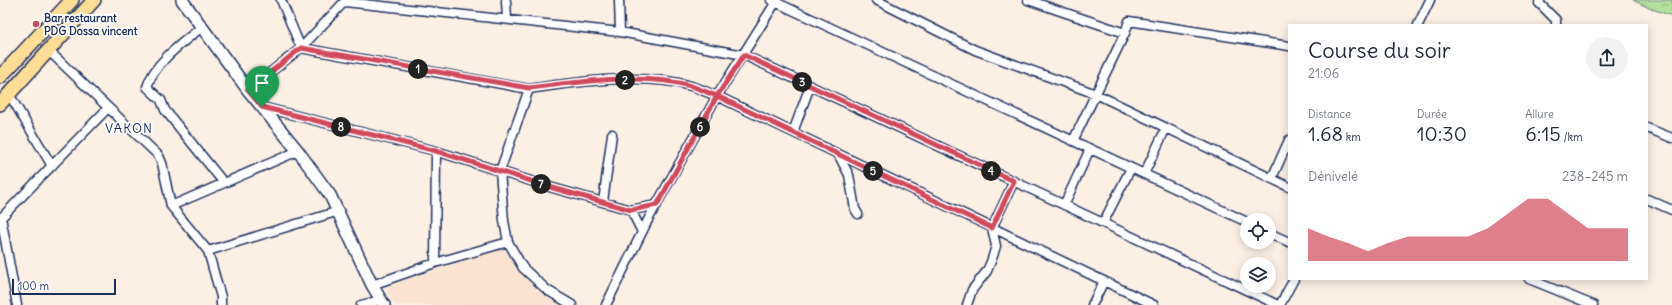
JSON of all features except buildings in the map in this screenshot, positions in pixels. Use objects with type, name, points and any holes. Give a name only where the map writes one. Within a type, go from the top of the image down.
[{"type":"highway","points":[[0,77],[72,0]]},
{"type":"highway","points":[[0,104],[94,0]]},
{"type":"main road","points":[[182,0],[248,90],[298,151],[330,195],[339,211],[372,285],[383,303]]},
{"type":"street","points":[[281,0],[301,48]]},
{"type":"street","points":[[506,0],[507,19]]},
{"type":"street","points":[[618,0],[620,32]]},
{"type":"street","points":[[876,0],[975,50],[1096,94],[1288,186]]},
{"type":"street","points":[[1028,0],[1125,33]]},
{"type":"street","points":[[1418,24],[1430,0]]},
{"type":"street","points":[[1540,0],[1539,4],[1556,20],[1556,24]]},
{"type":"street","points":[[248,90],[301,48],[346,1],[620,32],[744,55],[1279,305],[1293,280]]},
{"type":"street","points":[[606,305],[642,232],[717,96],[744,55],[774,1],[1240,219]]},
{"type":"street","points":[[1073,141],[1125,33],[1129,20],[1288,46]]},
{"type":"street","points":[[202,27],[169,55],[149,80],[147,87],[160,100],[165,110],[224,182]]},
{"type":"street","points":[[301,48],[529,88],[566,83],[606,81],[663,81],[691,86],[717,96],[1154,305]]},
{"type":"street","points":[[49,51],[159,156],[162,163],[171,206],[208,251],[221,305]]},
{"type":"street","points":[[793,132],[810,86]]},
{"type":"street","points":[[529,88],[500,171],[504,221],[508,242],[523,268],[547,290],[572,305]]},
{"type":"street","points":[[9,94],[52,166]]},
{"type":"street","points":[[262,107],[436,151],[631,210],[657,205]]},
{"type":"street","points":[[17,305],[1,218],[108,108]]},
{"type":"street","points":[[1144,174],[1166,128]]},
{"type":"street","points":[[1648,128],[1672,138]]},
{"type":"street","points":[[603,202],[612,134]]},
{"type":"street","points":[[1272,178],[1288,142]]},
{"type":"street","points":[[1064,205],[1090,149]]},
{"type":"street","points":[[171,206],[298,151]]},
{"type":"street","points":[[435,263],[436,151]]},
{"type":"street","points":[[838,154],[849,175],[855,209],[858,214]]},
{"type":"street","points":[[1103,223],[1131,168]]},
{"type":"street","points":[[967,305],[972,290],[987,271],[992,259],[996,246],[992,228],[1014,181]]},
{"type":"street","points":[[1648,199],[1672,210]]},
{"type":"street","points":[[631,210],[642,232]]},
{"type":"street","points":[[208,251],[339,211]]},
{"type":"street","points":[[1276,236],[1288,242]]},
{"type":"street","points":[[372,285],[435,263],[508,242]]},
{"type":"street","points":[[1536,280],[1549,282],[1593,305]]},
{"type":"street","points":[[1092,305],[1104,281]]},
{"type":"street","points":[[361,305],[383,303]]},
{"type":"shaded area","points":[[503,248],[537,290],[562,305],[395,305],[387,293],[388,286]]},
{"type":"green space","points":[[1633,0],[1672,0],[1672,16],[1649,8]]},
{"type":"place","name":"Bar restaurant PDG Dossa vincent","points":[[36,24]]},
{"type":"district","name":"VAKON","points":[[129,128]]},
{"type":"route","points":[[262,107],[248,90],[301,48],[529,88],[566,83],[622,80],[663,81],[691,86],[717,96],[744,55],[1014,181],[992,228],[717,96],[657,205],[631,210],[553,188],[436,151],[262,107]]}]
